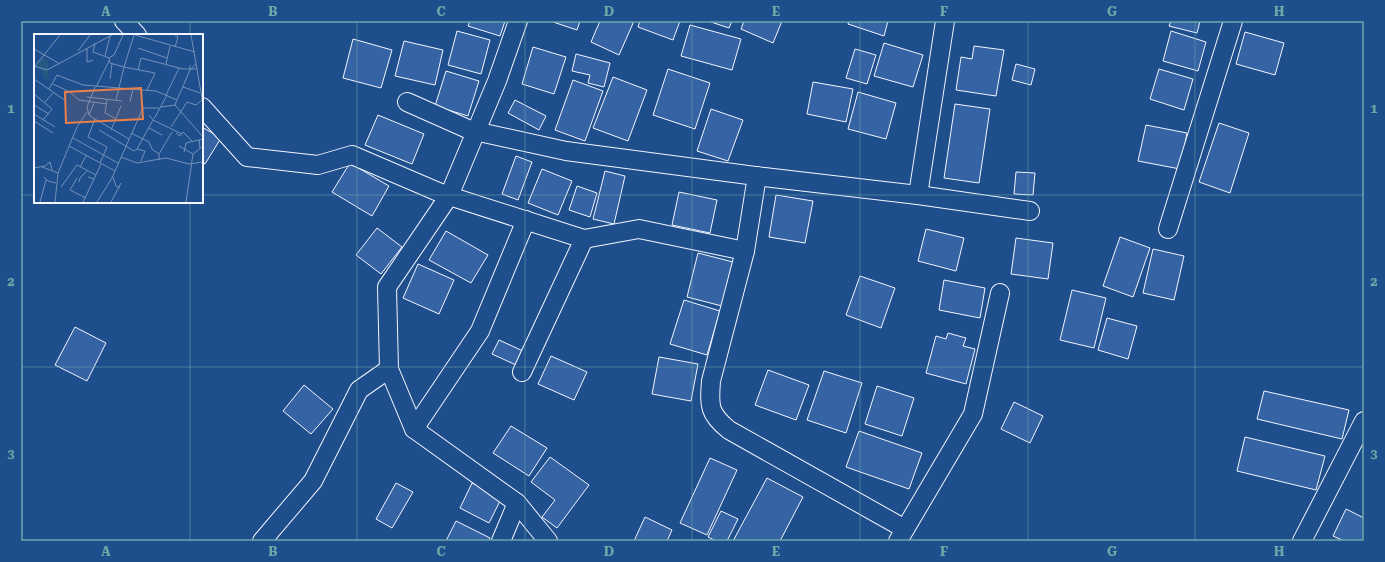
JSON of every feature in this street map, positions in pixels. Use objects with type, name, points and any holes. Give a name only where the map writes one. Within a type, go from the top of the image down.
[{"type":"street","points":[[124,21],[136,34]]},
{"type":"street","points":[[518,21],[497,81],[449,196],[387,287],[389,369],[414,429],[517,503],[548,541]]},
{"type":"street","points":[[918,195],[945,21]]},
{"type":"street","points":[[1168,229],[1233,21]]},
{"type":"street","points":[[407,102],[476,132],[566,151],[756,176],[918,195],[1030,211]]},
{"type":"street","points":[[203,108],[247,157],[318,165],[352,155],[449,196],[584,239],[639,229],[745,251]]},
{"type":"street","points":[[756,176],[745,251],[711,381],[710,399],[713,414],[719,422],[729,430],[902,535],[973,414],[1000,293]]},
{"type":"street","points":[[414,429],[480,331],[526,220]]},
{"type":"street","points":[[522,372],[584,239]]},
{"type":"street","points":[[262,541],[313,481],[359,390],[389,369]]},
{"type":"street","points":[[1302,541],[1364,421]]},
{"type":"street","points":[[501,541],[517,503]]},
{"type":"building","points":[[470,21],[505,21],[500,36],[468,26]]},
{"type":"building","points":[[550,21],[580,21],[577,30]]},
{"type":"building","points":[[600,21],[634,21],[619,55],[591,42]]},
{"type":"building","points":[[640,21],[680,21],[673,40],[638,27]]},
{"type":"building","points":[[708,21],[732,21],[729,28]]},
{"type":"building","points":[[744,21],[782,21],[773,43],[741,29]]},
{"type":"building","points":[[849,21],[888,21],[884,36],[848,24]]},
{"type":"building","points":[[1171,21],[1200,21],[1197,33],[1169,26]]},
{"type":"building","points":[[690,25],[741,39],[732,70],[681,56]]},
{"type":"building","points":[[457,31],[490,40],[481,74],[448,65]]},
{"type":"building","points":[[1171,31],[1206,42],[1198,71],[1163,61]]},
{"type":"building","points":[[1245,32],[1284,43],[1275,75],[1236,64]]},
{"type":"building","points":[[353,39],[392,50],[381,88],[343,78]]},
{"type":"building","points":[[404,41],[443,50],[435,85],[395,76]]},
{"type":"building","points":[[884,43],[923,55],[913,87],[874,76]]},
{"type":"building","points":[[974,46],[1004,50],[996,96],[956,90],[961,57],[972,59]]},
{"type":"building","points":[[533,47],[566,57],[554,94],[522,84]]},
{"type":"building","points":[[855,49],[876,55],[867,84],[846,78]]},
{"type":"building","points":[[576,54],[610,63],[604,87],[588,83],[590,75],[572,71]]},
{"type":"building","points":[[1016,64],[1035,69],[1031,85],[1012,80]]},
{"type":"building","points":[[668,69],[710,83],[695,129],[653,115]]},
{"type":"building","points":[[1159,69],[1193,79],[1184,110],[1150,99]]},
{"type":"building","points":[[446,71],[479,81],[468,116],[435,106]]},
{"type":"building","points":[[613,77],[647,90],[628,141],[593,128]]},
{"type":"building","points":[[573,80],[603,91],[585,141],[555,130]]},
{"type":"building","points":[[813,82],[853,89],[846,122],[807,114]]},
{"type":"building","points":[[858,92],[896,103],[886,139],[848,129]]},
{"type":"building","points":[[515,100],[546,116],[539,130],[508,113]]},
{"type":"building","points":[[955,104],[990,109],[979,183],[944,178]]},
{"type":"building","points":[[711,109],[743,120],[728,161],[697,151]]},
{"type":"building","points":[[378,115],[424,134],[412,164],[365,145]]},
{"type":"building","points":[[1219,123],[1249,133],[1230,193],[1199,182]]},
{"type":"building","points":[[1146,125],[1187,133],[1180,169],[1138,161]]},
{"type":"building","points":[[203,128],[221,138],[205,164],[203,163]]},
{"type":"building","points":[[516,156],[532,162],[518,200],[502,194]]},
{"type":"building","points":[[350,163],[389,186],[372,216],[332,192]]},
{"type":"building","points":[[542,169],[572,181],[558,215],[528,203]]},
{"type":"building","points":[[605,171],[625,176],[614,224],[593,219]]},
{"type":"building","points":[[1016,172],[1035,173],[1033,195],[1014,194]]},
{"type":"building","points":[[577,186],[597,193],[590,217],[569,210]]},
{"type":"building","points":[[679,192],[717,200],[710,233],[672,225]]},
{"type":"building","points":[[776,195],[813,201],[805,243],[769,237]]},
{"type":"building","points":[[377,228],[402,247],[381,274],[356,255]]},
{"type":"building","points":[[926,229],[964,238],[956,271],[918,261]]},
{"type":"building","points":[[446,231],[488,255],[471,283],[429,260]]},
{"type":"building","points":[[1120,237],[1150,248],[1133,297],[1103,286]]},
{"type":"building","points":[[1016,238],[1053,243],[1048,279],[1011,274]]},
{"type":"building","points":[[1153,249],[1184,256],[1174,300],[1143,293]]},
{"type":"building","points":[[698,253],[733,262],[722,306],[687,297]]},
{"type":"building","points":[[418,264],[454,280],[439,314],[403,298]]},
{"type":"building","points":[[860,276],[895,288],[881,328],[846,315]]},
{"type":"building","points":[[944,280],[985,288],[980,318],[939,310]]},
{"type":"building","points":[[1072,290],[1106,298],[1094,348],[1060,340]]},
{"type":"building","points":[[684,300],[720,311],[707,355],[670,344]]},
{"type":"building","points":[[1107,318],[1137,326],[1128,359],[1098,350]]},
{"type":"building","points":[[75,327],[106,343],[87,381],[55,365]]},
{"type":"building","points":[[948,333],[966,338],[963,346],[975,349],[966,384],[926,373],[936,336],[946,339]]},
{"type":"building","points":[[499,340],[523,351],[516,365],[492,354]]},
{"type":"building","points":[[551,356],[587,372],[574,400],[538,384]]},
{"type":"building","points":[[659,357],[698,364],[691,401],[652,394]]},
{"type":"building","points":[[768,370],[809,385],[796,420],[755,405]]},
{"type":"building","points":[[824,371],[862,383],[846,433],[807,420]]},
{"type":"building","points":[[304,385],[333,409],[311,434],[283,411]]},
{"type":"building","points":[[877,386],[914,398],[902,436],[865,424]]},
{"type":"building","points":[[1264,391],[1349,410],[1342,439],[1257,419]]},
{"type":"building","points":[[1014,402],[1043,416],[1030,443],[1001,429]]},
{"type":"building","points":[[511,426],[547,448],[529,476],[493,453]]},
{"type":"building","points":[[859,431],[922,453],[909,489],[846,467]]},
{"type":"building","points":[[1245,437],[1325,456],[1316,490],[1237,471]]},
{"type":"building","points":[[550,457],[589,485],[557,528],[542,517],[555,500],[531,482]]},
{"type":"building","points":[[710,458],[737,470],[707,535],[680,523]]},
{"type":"building","points":[[767,478],[803,497],[780,541],[733,541]]},
{"type":"building","points":[[396,483],[413,492],[392,528],[376,519]]},
{"type":"building","points":[[472,483],[502,497],[489,523],[460,508]]},
{"type":"building","points":[[1346,509],[1364,518],[1364,541],[1344,541],[1333,536]]},
{"type":"building","points":[[721,511],[738,519],[727,541],[716,541],[708,537]]},
{"type":"building","points":[[645,517],[672,530],[667,541],[634,541]]},
{"type":"building","points":[[456,521],[490,538],[489,541],[446,541]]}]
